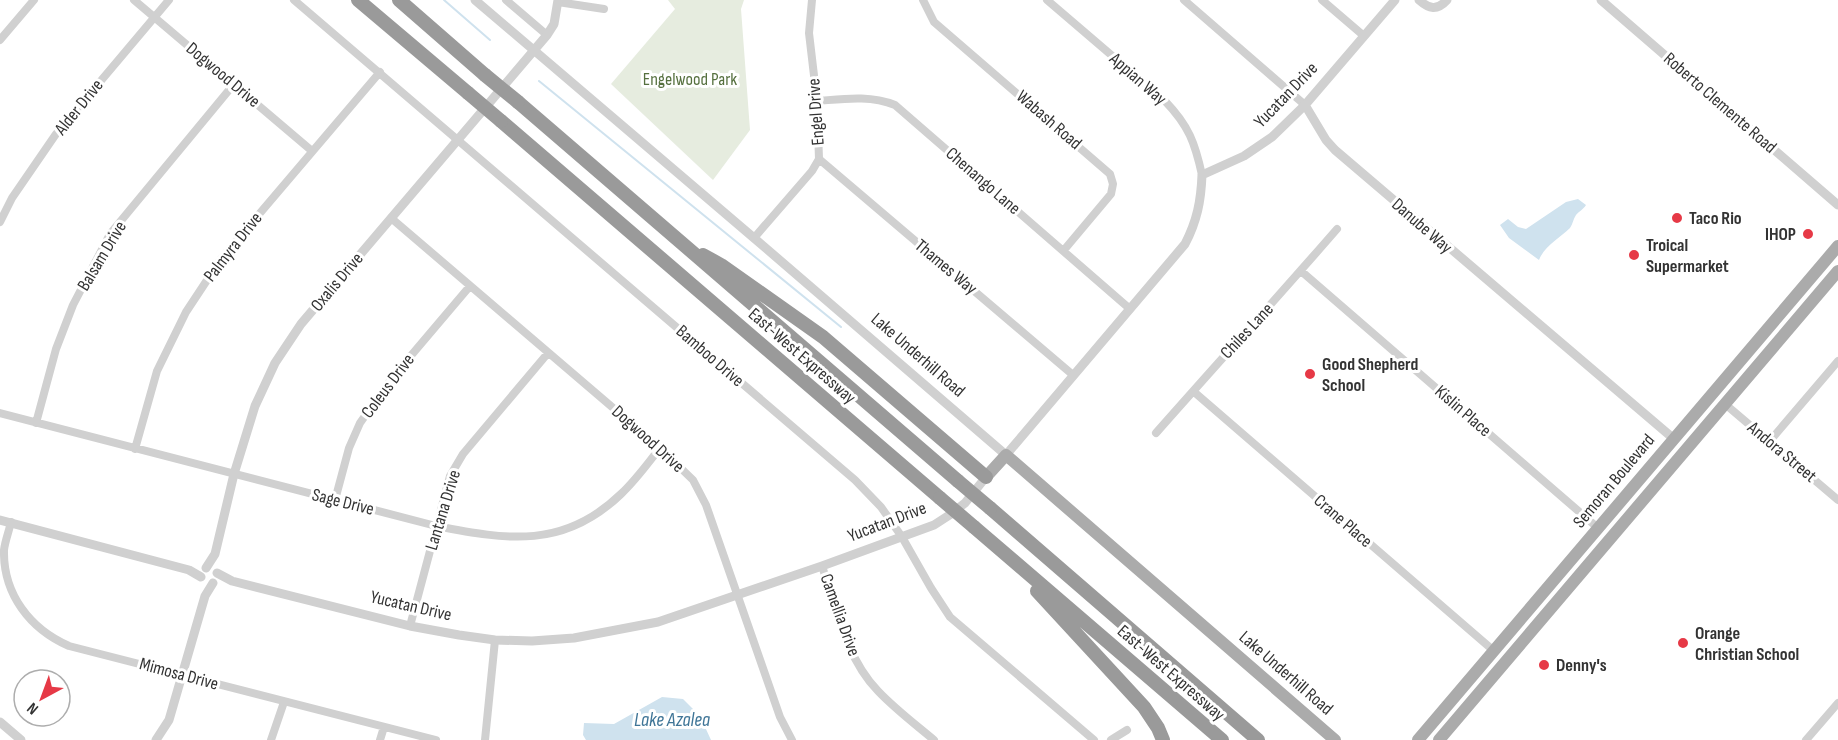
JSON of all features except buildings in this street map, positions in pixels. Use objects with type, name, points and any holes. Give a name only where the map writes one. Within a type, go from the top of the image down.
[{"type":"highway","name":"East-West Expressway","points":[[358,0],[1222,740]]},
{"type":"highway","name":"East-West Expressway","points":[[399,0],[1258,740]]},
{"type":"highway","points":[[678,241],[721,265],[823,337],[986,477]]},
{"type":"highway","points":[[989,540],[1144,707],[1163,740]]},
{"type":"main road","name":"Semoran Boulevard","points":[[1418,740],[1838,246]]},
{"type":"main road","name":"Semoran Boulevard","points":[[1439,740],[1838,271]]},
{"type":"main road","points":[[1685,451],[1682,436],[1689,422]]},
{"type":"main road","points":[[1670,469],[1675,457],[1674,439]]},
{"type":"main road","name":"Yucatan Drive","points":[[986,477],[1005,455]]},
{"type":"main road","name":"Lake Underhill Road","points":[[1005,455],[1335,740]]},
{"type":"street","points":[[0,40],[34,0]]},
{"type":"street","name":"Dogwood Drive","points":[[134,0],[312,151]]},
{"type":"street","name":"Alder Drive","points":[[0,222],[12,198],[56,134],[169,0]]},
{"type":"street","name":"Bamboo Drive","points":[[294,0],[855,480],[881,507],[902,537],[950,617],[1094,740]]},
{"type":"street","name":"Lake Underhill Road","points":[[475,0],[1005,455]]},
{"type":"street","points":[[506,0],[547,35]]},
{"type":"street","name":"Engel Drive","points":[[754,238],[812,171],[819,159],[817,101],[810,33],[812,0]]},
{"type":"street","name":"Wabash Road","points":[[923,0],[934,22],[1110,174],[1113,184],[1111,194],[1064,250]]},
{"type":"street","name":"Appian Way","points":[[1047,0],[1179,116],[1196,147],[1202,176]]},
{"type":"street","name":"Danube Way","points":[[1184,0],[1305,105],[1326,140],[1335,150],[1674,439]]},
{"type":"street","points":[[1322,0],[1364,36]]},
{"type":"street","name":"Yucatan Drive","points":[[1005,455],[1185,244],[1194,228],[1200,207],[1202,176],[1257,148],[1272,137],[1305,105],[1395,0]]},
{"type":"street","points":[[1419,0],[1430,8],[1440,7],[1447,0]]},
{"type":"street","name":"Roberto Clemente Road","points":[[1601,0],[1838,205]]},
{"type":"street","points":[[558,1],[604,9]]},
{"type":"street","name":"Oxalis Drive","points":[[210,576],[234,474],[255,406],[275,363],[302,324],[547,35],[554,24],[558,1]]},
{"type":"street","name":"Palmyra Drive","points":[[135,449],[157,371],[186,312],[221,259],[380,72]]},
{"type":"street","name":"Balsam Drive","points":[[36,423],[56,350],[73,305],[110,234],[234,84]]},
{"type":"street","name":"Chenango Lane","points":[[817,101],[866,98],[880,99],[895,105],[1130,309]]},
{"type":"street","name":"Thames Way","points":[[819,159],[1072,375]]},
{"type":"street","name":"Dogwood Drive","points":[[391,218],[660,448],[693,480],[706,505],[780,717],[792,740]]},
{"type":"street","name":"Chiles Lane","points":[[1156,433],[1337,229]]},
{"type":"street","name":"Kislin Place","points":[[1301,271],[1598,528]]},
{"type":"street","name":"Coleus Drive","points":[[335,500],[349,448],[369,408],[470,286]]},
{"type":"street","name":"Lantana Drive","points":[[410,626],[450,476],[463,454],[548,353]]},
{"type":"street","points":[[1769,442],[1838,361]]},
{"type":"street","name":"Crane Place","points":[[1193,391],[1494,651]]},
{"type":"street","name":"Andora Street","points":[[1725,404],[1838,500]]},
{"type":"street","name":"Sage Drive","points":[[0,413],[436,526],[487,536],[526,537],[562,532],[597,514],[622,493],[660,448]]},
{"type":"street","name":"Yucatan Drive","points":[[0,519],[210,576],[410,626],[495,640],[532,641],[574,638],[658,622],[822,566],[934,525],[965,502],[986,477]]},
{"type":"street","name":"Mimosa Drive","points":[[11,522],[4,549],[8,578],[19,606],[38,629],[52,639],[69,646],[436,740]]},
{"type":"street","name":"Camellia Drive","points":[[822,566],[848,644],[862,671],[877,691],[934,740]]},
{"type":"street","points":[[156,740],[169,720],[210,576]]},
{"type":"street","points":[[485,740],[495,640]]},
{"type":"street","points":[[271,740],[284,702]]},
{"type":"street","points":[[1806,740],[1838,703]]},
{"type":"street","points":[[0,722],[21,740]]},
{"type":"street","points":[[380,740],[384,727]]},
{"type":"street","points":[[1111,740],[1127,730]]},
{"type":"green space","name":"Engelwood Park","points":[[668,0],[744,0],[741,9],[750,130],[713,180],[611,84],[675,9]]},
{"type":"water","points":[[1578,199],[1586,205],[1576,215],[1570,228],[1549,246],[1539,260],[1509,238],[1500,225],[1508,219],[1518,227],[1526,229],[1566,202]]},
{"type":"water","name":"Lake Azalea","points":[[662,697],[683,699],[700,716],[711,740],[586,740],[583,735],[584,723],[614,724]]},
{"type":"waterway","points":[[444,0],[490,40]]},
{"type":"waterway","points":[[539,81],[841,327]]},
{"type":"place","name":"Taco Rio","points":[[1677,218]]},
{"type":"place","name":"IHOP","points":[[1808,234]]},
{"type":"place","name":"Troical Supermarket","points":[[1634,255]]},
{"type":"place","name":"Good Shepherd School","points":[[1310,374]]},
{"type":"place","name":"Orange Christian School","points":[[1683,643]]},
{"type":"place","name":"Denny's","points":[[1544,665]]}]
